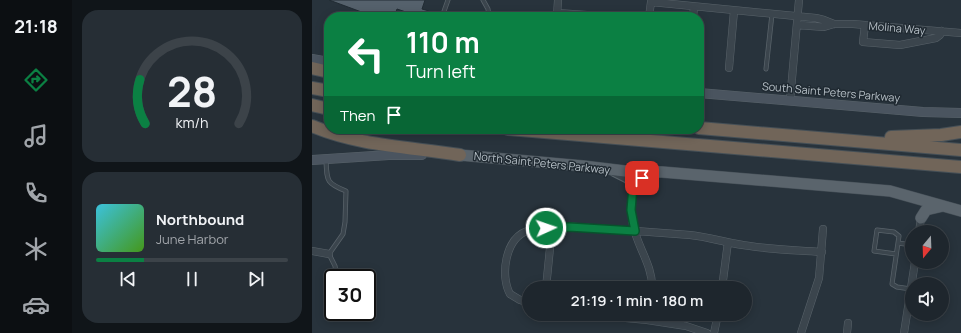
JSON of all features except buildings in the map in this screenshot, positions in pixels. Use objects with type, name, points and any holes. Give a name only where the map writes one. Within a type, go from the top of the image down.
[{"type":"highway","points":[[312,68],[324,71]]},
{"type":"highway","points":[[312,88],[324,90]]},
{"type":"highway","points":[[312,105],[324,108]]},
{"type":"highway","points":[[312,126],[324,130]]},
{"type":"highway","points":[[704,128],[961,150]]},
{"type":"highway","points":[[855,141],[961,132]]},
{"type":"highway","points":[[335,134],[358,141],[460,155]]},
{"type":"highway","points":[[568,134],[961,167]]},
{"type":"main road","points":[[312,59],[324,61]]},
{"type":"main road","name":"South Saint Peters Parkway","points":[[704,93],[922,112],[961,113]]},
{"type":"main road","name":"North Saint Peters Parkway","points":[[312,160],[389,155],[460,155],[583,166],[609,170],[890,191],[961,210]]},
{"type":"main road","points":[[903,195],[915,202],[921,218]]},
{"type":"main road","points":[[921,218],[926,210],[937,207],[949,207]]},
{"type":"street","points":[[557,12],[558,0]]},
{"type":"street","points":[[790,101],[799,0]]},
{"type":"street","points":[[650,12],[651,1]]},
{"type":"street","name":"Molina Way","points":[[651,1],[694,7],[824,20],[834,24]]},
{"type":"street","points":[[694,7],[694,12]]},
{"type":"street","points":[[729,68],[734,11]]},
{"type":"street","name":"Molina Way","points":[[796,24],[824,27],[834,24],[865,25],[961,33]]},
{"type":"street","points":[[865,25],[863,42],[893,45],[936,38],[942,31]]},
{"type":"street","points":[[609,170],[628,179],[633,186],[631,210],[635,231],[649,269],[651,281]]},
{"type":"street","points":[[633,186],[642,178],[657,173]]},
{"type":"street","points":[[920,225],[921,218]]},
{"type":"street","points":[[522,301],[510,294],[507,289],[506,264],[511,245],[517,237],[527,231],[569,227],[692,235],[750,246],[822,252]]},
{"type":"street","points":[[547,281],[552,228]]},
{"type":"street","points":[[801,333],[819,278],[823,229]]},
{"type":"street","points":[[723,281],[728,242]]},
{"type":"street","points":[[312,251],[329,254]]},
{"type":"street","points":[[664,321],[707,333]]},
{"type":"street","points":[[714,333],[717,321]]},
{"type":"street","points":[[904,333],[906,321]]},
{"type":"street","points":[[847,333],[848,323]]},
{"type":"lane","points":[[444,12],[448,0]]},
{"type":"lane","points":[[483,0],[488,12]]},
{"type":"lane","points":[[766,70],[772,14]]},
{"type":"lane","points":[[326,159],[326,178],[329,183],[346,191],[346,222],[343,234],[329,254],[336,269]]},
{"type":"lane","points":[[896,254],[874,251],[877,230],[894,232],[899,236],[892,284],[897,287],[905,288]]},
{"type":"lane","points":[[898,243],[905,244]]},
{"type":"route","points":[[546,228],[569,227],[635,231],[631,210],[633,186],[642,178]]}]
